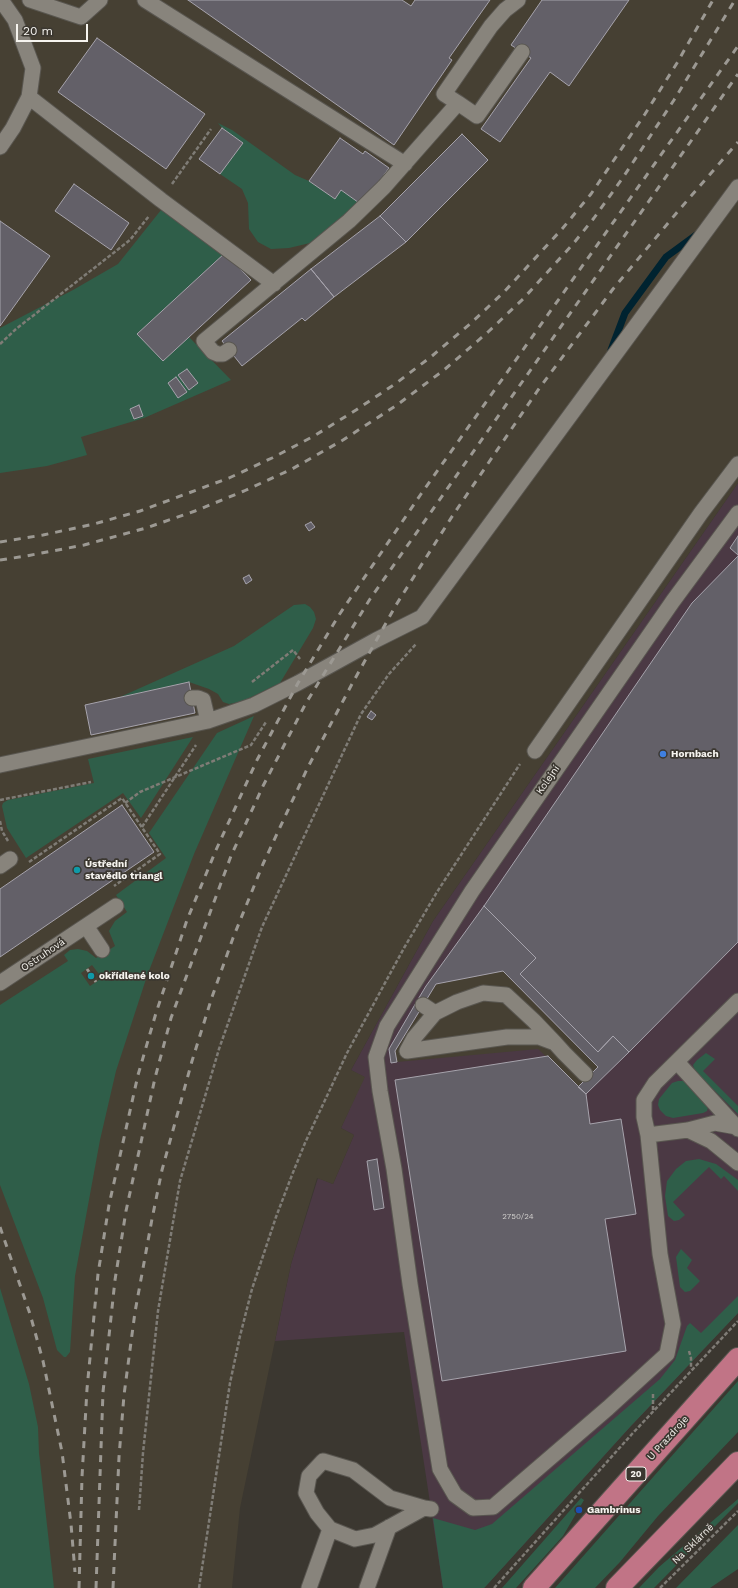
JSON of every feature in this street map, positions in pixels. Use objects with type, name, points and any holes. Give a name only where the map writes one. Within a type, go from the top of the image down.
[{"type":"main road","name":"U Prazdroje","points":[[534,1588],[738,1359]]},
{"type":"main road","points":[[617,1588],[738,1463]]},
{"type":"lane","points":[[0,147],[13,128],[29,97],[33,68],[15,20],[1,0]]},
{"type":"lane","points":[[30,0],[81,17]]},
{"type":"lane","points":[[81,17],[93,0]]},
{"type":"lane","points":[[81,17],[100,0]]},
{"type":"lane","points":[[145,0],[405,164]]},
{"type":"lane","points":[[518,0],[505,10],[490,26],[444,94],[477,116],[522,52]]},
{"type":"lane","points":[[29,97],[161,200],[274,284]]},
{"type":"lane","points":[[229,350],[223,354],[218,354],[213,352],[204,341],[349,221],[384,187],[458,103]]},
{"type":"lane","points":[[0,765],[208,721],[254,705],[422,617],[738,187]]},
{"type":"lane","points":[[535,751],[701,513],[738,464]]},
{"type":"lane","name":"Kolejní","points":[[648,1135],[660,1254],[673,1324],[667,1354],[608,1408],[493,1507],[472,1508],[455,1495],[440,1469],[410,1284],[394,1169],[380,1091],[376,1057],[387,1026],[420,1003],[472,891],[673,601],[738,513]]},
{"type":"lane","points":[[192,698],[203,700],[208,721]]},
{"type":"lane","name":"Ostruhová","points":[[0,983],[116,906]]},
{"type":"lane","points":[[86,926],[102,950]]},
{"type":"lane","points":[[555,1043],[539,1037],[507,1037],[407,1051],[414,1038],[420,1003],[457,1002],[483,993],[506,995],[534,1020],[585,1074]]},
{"type":"lane","points":[[737,1128],[715,1123],[688,1130],[648,1135],[644,1117],[644,1100],[655,1083],[738,1001]]},
{"type":"lane","points":[[677,1062],[737,1128]]},
{"type":"lane","points":[[688,1130],[712,1140],[738,1163]]},
{"type":"lane","points":[[323,1461],[353,1470],[390,1498],[428,1509],[389,1527],[375,1535],[355,1539],[330,1529],[317,1513],[306,1493],[309,1476],[323,1461]]},
{"type":"lane","points":[[367,1588],[389,1527]]},
{"type":"lane","points":[[309,1588],[330,1529]]},
{"type":"path","points":[[0,344],[16,329],[130,240],[161,200],[211,129]]},
{"type":"path","points":[[139,1510],[143,1453],[158,1311],[180,1181],[219,1049],[262,927],[361,714],[389,674],[417,642]]},
{"type":"path","points":[[24,865],[122,798],[142,827],[203,735],[208,721]]},
{"type":"path","points":[[199,1588],[230,1383],[240,1336],[252,1289],[276,1217],[305,1143],[347,1053],[400,955],[437,892],[523,761],[535,751]]},
{"type":"path","points":[[0,800],[90,782]]},
{"type":"path","points":[[494,1588],[632,1434],[738,1321]]},
{"type":"path","name":"Na Sklárně","points":[[660,1588],[738,1511]]},
{"type":"shaded area","points":[[0,0],[738,0],[738,483],[433,921],[351,1070],[365,1077],[341,1128],[354,1135],[333,1184],[317,1178],[291,1264],[240,1508],[232,1588],[54,1588],[0,1451]]},
{"type":"shaded area","points":[[738,483],[738,1313],[630,1427],[484,1588],[443,1588],[404,1332],[275,1341],[291,1264],[318,1178],[333,1184],[354,1135],[341,1128],[364,1077],[351,1070],[433,921]]},
{"type":"shaded area","points":[[503,971],[598,1067],[578,1087],[538,1049],[397,1062],[395,1051],[436,984]]},
{"type":"green space","points":[[218,123],[232,130],[295,175],[309,181],[335,199],[341,190],[362,205],[334,228],[310,243],[289,248],[271,249],[258,242],[249,229],[248,203],[242,189],[220,174],[243,143],[222,128]]},
{"type":"green space","points":[[161,210],[225,253],[137,334],[163,361],[189,337],[231,380],[144,418],[81,437],[87,455],[47,466],[0,473],[0,328],[73,290],[118,264]]},
{"type":"green space","points":[[305,604],[314,612],[316,619],[313,628],[280,683],[243,701],[229,704],[223,702],[218,694],[209,689],[189,682],[120,697],[234,646],[294,605]]},
{"type":"green space","points":[[254,716],[194,854],[147,976],[116,1071],[100,1140],[75,1276],[70,1352],[66,1357],[64,1357],[57,1350],[43,1298],[0,1185],[0,1005],[68,961],[64,955],[70,950],[78,949],[87,951],[96,958],[115,946],[109,931],[115,921],[127,912],[116,895],[166,858],[149,833],[217,733]],"holes":[[[92,965],[102,978],[90,986],[81,973]]]},
{"type":"green space","points":[[193,737],[141,818],[123,793],[26,858],[7,828],[2,806],[3,803],[8,800],[94,783],[88,759]]},
{"type":"green space","points":[[706,1053],[715,1059],[703,1071],[738,1106],[738,1114],[695,1071],[693,1065]]},
{"type":"green space","points":[[685,1081],[708,1107],[707,1111],[673,1118],[666,1116],[660,1110],[658,1105],[659,1099],[672,1083]]},
{"type":"green space","points":[[699,1159],[716,1164],[738,1180],[738,1191],[724,1176],[721,1179],[709,1167],[673,1202],[685,1215],[679,1220],[674,1221],[668,1216],[665,1196],[667,1181],[676,1169],[686,1161]]},
{"type":"green space","points":[[681,1249],[692,1260],[687,1268],[700,1281],[690,1291],[685,1292],[680,1287],[676,1257]]},
{"type":"green space","points":[[0,1288],[29,1384],[38,1427],[39,1453],[54,1588],[0,1588]]},
{"type":"green space","points":[[738,1296],[738,1313],[630,1427],[484,1588],[443,1588],[433,1518],[475,1530],[492,1524],[660,1379],[675,1360],[687,1326],[690,1323],[701,1333]]},
{"type":"green space","points":[[738,1381],[738,1432],[658,1516],[620,1562],[595,1588],[555,1588]]},
{"type":"green space","points":[[581,1498],[584,1500],[563,1536],[516,1588],[502,1588]]},
{"type":"green space","points":[[738,1499],[738,1503],[654,1588],[639,1588],[659,1567]]},
{"type":"green space","points":[[738,1525],[738,1569],[710,1588],[676,1588]]},
{"type":"building","points":[[188,0],[402,0],[411,6],[415,0],[490,0],[449,58],[452,60],[394,145]]},
{"type":"building","points":[[542,0],[629,0],[569,86],[550,72],[500,142],[481,129],[531,58],[511,45]]},
{"type":"building","points":[[97,38],[205,114],[166,169],[58,92]]},
{"type":"building","points":[[222,128],[243,143],[220,174],[199,159]]},
{"type":"building","points":[[462,134],[488,160],[406,242],[380,216]]},
{"type":"building","points":[[340,138],[363,154],[365,151],[389,168],[362,205],[341,190],[335,199],[309,181]]},
{"type":"building","points":[[74,184],[129,223],[111,250],[55,211]]},
{"type":"building","points":[[380,216],[406,242],[334,297],[311,269]]},
{"type":"building","points":[[0,221],[50,256],[0,326]]},
{"type":"building","points":[[225,253],[251,280],[163,361],[137,334]]},
{"type":"building","points":[[311,269],[334,297],[305,321],[302,318],[242,366],[222,341]]},
{"type":"building","points":[[187,369],[198,383],[189,390],[178,375]]},
{"type":"building","points":[[176,377],[187,392],[178,398],[168,383]]},
{"type":"building","points":[[139,405],[143,416],[134,419],[130,409]]},
{"type":"building","points":[[311,522],[315,527],[309,531],[305,525]]},
{"type":"building","points":[[738,536],[738,555],[730,548]]},
{"type":"building","name":"Hornbach","points":[[738,556],[738,942],[629,1052],[613,1036],[598,1052],[520,974],[536,958],[484,906],[692,603]]},
{"type":"building","points":[[249,575],[252,580],[246,584],[243,578]]},
{"type":"building","points":[[189,682],[195,713],[91,735],[85,705]]},
{"type":"building","points":[[371,711],[376,715],[372,720],[367,717]]},
{"type":"building","name":"Ústřední stavědlo triangl","points":[[122,805],[154,852],[0,957],[0,889]]},
{"type":"building","points":[[484,906],[536,958],[520,974],[598,1052],[613,1036],[629,1052],[586,1094],[578,1087],[598,1067],[503,971],[436,984],[395,1051],[397,1062],[391,1063],[389,1049],[417,1001],[426,986]]},
{"type":"building","points":[[548,1056],[586,1094],[590,1124],[621,1119],[636,1214],[605,1219],[626,1351],[442,1381],[395,1080]]},
{"type":"building","points":[[377,1159],[384,1208],[374,1210],[367,1161]]},
{"type":"waterway","points":[[611,350],[625,313],[666,257],[696,235]]},
{"type":"railway","points":[[0,542],[43,535],[94,524],[140,511],[229,478],[314,436],[395,384],[432,356],[470,324],[504,292],[562,229],[591,194],[645,114],[677,63],[713,0]]},
{"type":"railway","points":[[0,560],[84,545],[146,528],[195,511],[244,491],[292,469],[343,440],[397,405],[444,370],[523,299],[573,244],[594,218],[622,179],[674,100],[735,0]]},
{"type":"railway","points":[[79,1588],[82,1477],[87,1389],[98,1274],[109,1205],[138,1075],[156,1013],[187,920],[216,850],[257,760],[298,683],[339,615],[421,494],[738,46]]},
{"type":"railway","points":[[96,1588],[103,1392],[115,1280],[126,1211],[155,1078],[171,1018],[231,856],[263,786],[306,703],[370,599],[738,74]]},
{"type":"railway","points":[[113,1588],[119,1457],[124,1395],[135,1312],[162,1170],[192,1061],[212,997],[233,938],[263,864],[308,767],[352,684],[396,605],[453,515],[538,390],[613,289],[738,142]]},
{"type":"railway","points":[[87,969],[96,982]]},
{"type":"railway","points":[[0,1227],[30,1314],[43,1361],[62,1452],[75,1572]]},
{"type":"place","name":"Hornbach","points":[[663,754]]},
{"type":"place","name":"Ústřední stavědlo triangl","points":[[77,870]]},
{"type":"place","name":"okřídlené kolo","points":[[91,976]]},
{"type":"place","name":"Gambrinus","points":[[579,1510]]}]
